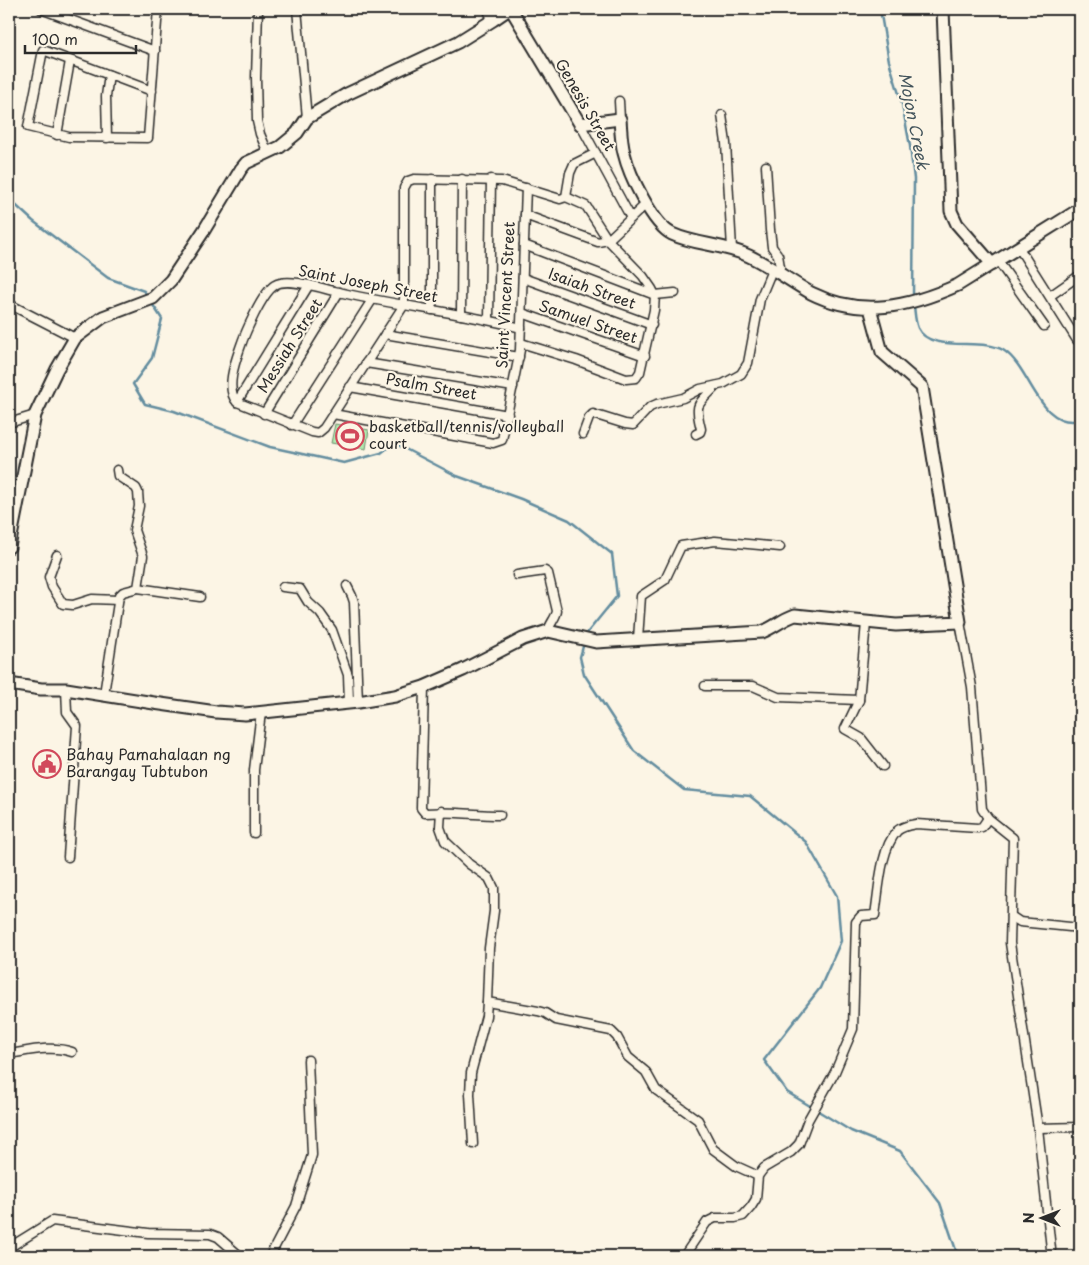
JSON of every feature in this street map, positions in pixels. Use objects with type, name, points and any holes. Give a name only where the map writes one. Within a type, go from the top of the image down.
[{"type":"street","points":[[152,91],[43,50],[28,126],[57,135],[148,138],[152,91],[155,51],[156,9]]},
{"type":"street","points":[[258,9],[257,121],[268,153]]},
{"type":"street","points":[[297,9],[307,118]]},
{"type":"street","points":[[487,9],[493,20]]},
{"type":"street","points":[[9,547],[35,415],[75,338],[103,317],[149,300],[171,280],[246,163],[280,147],[297,133],[307,118],[347,94],[458,42],[510,9]]},
{"type":"street","name":"Genesis Street","points":[[510,9],[580,124],[631,218]]},
{"type":"street","points":[[943,9],[951,211],[958,224],[995,262],[1044,326]]},
{"type":"street","points":[[44,10],[155,51]]},
{"type":"street","points":[[57,135],[70,60]]},
{"type":"street","points":[[107,138],[106,96],[109,75]]},
{"type":"street","points":[[619,101],[625,159],[646,204],[662,226],[674,235],[732,249],[754,258],[812,293],[847,306],[870,308],[908,303],[928,298],[958,285],[1079,213]]},
{"type":"street","points":[[722,114],[732,249]]},
{"type":"street","points":[[580,124],[620,119]]},
{"type":"street","points":[[566,197],[570,173],[574,164],[596,153]]},
{"type":"street","points":[[583,434],[589,418],[593,414],[633,425],[650,408],[658,404],[683,398],[700,389],[716,386],[741,374],[748,363],[760,299],[780,267],[778,255],[772,247],[766,166]]},
{"type":"street","points":[[432,179],[432,310]]},
{"type":"street","points":[[461,315],[462,179]]},
{"type":"street","points":[[489,320],[491,179]]},
{"type":"street","points":[[309,285],[237,402],[292,425],[318,433],[324,428],[404,305],[405,184],[410,180],[491,179],[502,180],[560,199],[566,197],[586,206],[608,240],[643,276],[652,289],[654,295],[652,325],[638,376],[626,379],[576,360],[521,343]]},
{"type":"street","name":"Saint Vincent Street","points":[[333,414],[493,443],[503,438],[521,343],[526,188]]},
{"type":"street","points":[[525,215],[594,242],[602,242],[608,240],[646,204]]},
{"type":"street","points":[[524,245],[654,295],[675,294]]},
{"type":"street","points":[[1019,248],[1080,342]]},
{"type":"street","points":[[1050,296],[1080,275]]},
{"type":"street","name":"Isaiah Street","points":[[523,278],[652,325]]},
{"type":"street","name":"Saint Joseph Street","points":[[237,402],[232,394],[234,370],[246,332],[255,313],[274,285],[288,282],[309,285],[372,300],[489,320],[521,328]]},
{"type":"street","name":"Messiah Street","points":[[264,414],[339,292]]},
{"type":"street","points":[[292,425],[372,300]]},
{"type":"street","points":[[9,304],[75,338]]},
{"type":"street","points":[[870,308],[882,352],[922,387],[972,687],[981,804],[988,818],[1013,838],[1010,943],[1038,1128],[1051,1249]]},
{"type":"street","name":"Samuel Street","points":[[522,313],[644,356]]},
{"type":"street","points":[[385,334],[519,357]]},
{"type":"street","points":[[366,363],[513,387]]},
{"type":"street","points":[[696,434],[701,429],[696,411],[698,405],[716,386]]},
{"type":"street","name":"Psalm Street","points":[[350,387],[508,414]]},
{"type":"street","points":[[9,423],[35,415]]},
{"type":"street","points":[[117,470],[118,476],[136,488],[138,492],[139,506],[134,530],[143,556],[138,588]]},
{"type":"street","points":[[638,639],[641,596],[665,580],[681,546],[684,544],[715,541],[780,547]]},
{"type":"street","points":[[57,555],[48,577],[63,604],[73,605],[92,599],[118,600]]},
{"type":"street","points":[[516,575],[545,571],[548,573],[557,611],[548,631]]},
{"type":"street","points":[[346,586],[354,602],[354,702]]},
{"type":"street","points":[[283,587],[300,589],[308,602],[320,613],[332,630],[348,675],[354,702]]},
{"type":"street","points":[[104,694],[120,593],[138,588],[200,597]]},
{"type":"street","points":[[9,684],[41,689],[66,689],[216,712],[245,714],[395,696],[424,687],[463,670],[523,639],[548,631],[596,642],[762,632],[771,629],[783,619],[795,615],[896,625],[960,622]]},
{"type":"street","points":[[866,623],[859,700],[845,729],[861,738],[883,766]]},
{"type":"street","points":[[705,686],[753,686],[778,697],[859,700]]},
{"type":"street","points":[[424,687],[422,808],[425,813],[441,811],[470,814],[500,814]]},
{"type":"street","points":[[66,689],[67,712],[77,726],[68,857]]},
{"type":"street","points":[[254,833],[254,770],[261,712]]},
{"type":"street","points":[[441,811],[440,827],[445,841],[469,864],[489,878],[494,888],[486,1016],[471,1073],[470,1094],[473,1144]]},
{"type":"street","points":[[684,1256],[707,1222],[715,1218],[742,1216],[756,1199],[758,1176],[764,1168],[791,1152],[799,1144],[816,1104],[835,1072],[853,1029],[856,922],[860,916],[875,915],[886,849],[898,830],[916,824],[978,828],[982,827],[988,818]]},
{"type":"street","points":[[1011,916],[1020,922],[1080,928]]},
{"type":"street","points":[[487,1002],[538,1011],[556,1020],[611,1031],[617,1037],[628,1057],[646,1072],[656,1090],[698,1120],[713,1149],[736,1166],[758,1176]]},
{"type":"street","points":[[9,1054],[51,1049],[72,1052]]},
{"type":"street","points":[[270,1256],[296,1206],[312,1155],[308,1060]]},
{"type":"street","points":[[1038,1128],[1080,1127]]},
{"type":"street","points":[[13,1256],[10,1245],[52,1221],[148,1233],[210,1234],[218,1237],[240,1256]]},
{"type":"green space","name":"basketball/tennis/volleyball court","points":[[335,424],[369,430],[366,449],[331,443]]},
{"type":"waterway","name":"Mojon Creek","points":[[880,9],[889,61],[902,104],[914,179],[913,297]]},
{"type":"waterway","points":[[9,199],[33,221],[108,278],[144,291],[148,297]]},
{"type":"waterway","points":[[151,302],[162,319],[152,358],[133,384],[145,404],[174,411],[270,447],[344,463],[381,453],[394,443],[457,476],[521,499],[569,520],[612,554],[617,596],[587,633],[586,637]]},
{"type":"waterway","name":"Mojon Creek","points":[[914,306],[917,325],[924,336],[933,341],[944,343],[994,346],[1003,350],[1013,358],[1045,407],[1055,416],[1066,421],[1080,420]]},
{"type":"waterway","points":[[584,643],[580,657],[584,674],[634,751],[684,790],[750,796],[806,842],[837,896],[841,941],[820,988],[764,1060],[787,1092],[851,1131],[900,1151],[940,1203],[958,1256]]},
{"type":"place","name":"basketball/tennis/volleyball court","points":[[350,436]]},
{"type":"place","name":"Bahay Pamahalaan ng Barangay Tubtubon","points":[[47,764]]}]
